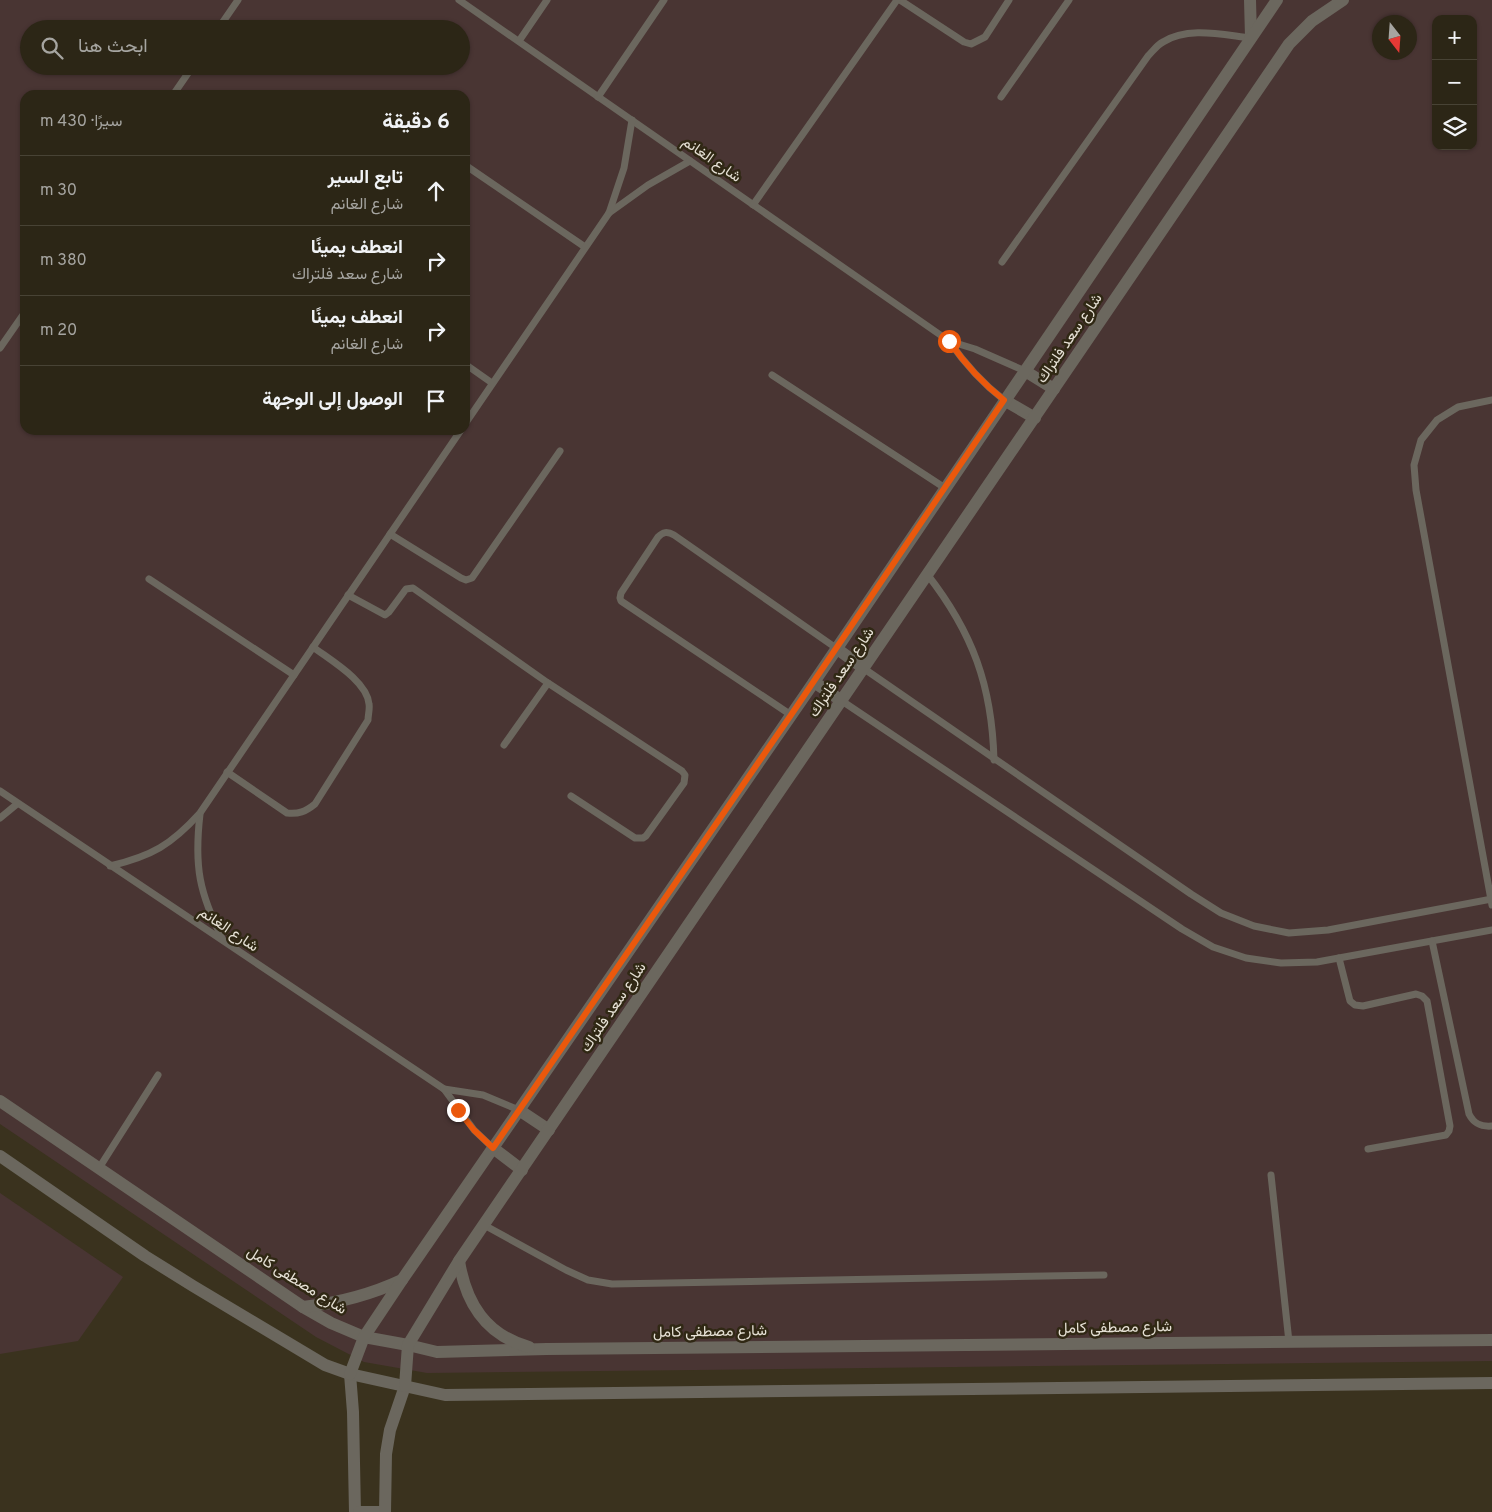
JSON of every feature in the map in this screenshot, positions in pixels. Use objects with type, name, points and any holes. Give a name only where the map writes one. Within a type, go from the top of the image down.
[{"type":"street","points":[[1250,0],[1251,38]]},
{"type":"street","name":"شارع سعد فلتراك","points":[[350,1374],[364,1337],[402,1280],[814,682],[1277,0]]},
{"type":"street","name":"شارع سعد فلتراك","points":[[385,1512],[386,1454],[393,1423],[405,1386],[408,1345],[459,1262],[1289,44],[1312,21],[1338,1]]},
{"type":"street","points":[[1026,371],[1054,389]]},
{"type":"street","points":[[1004,400],[1035,418]]},
{"type":"street","points":[[836,648],[863,668]]},
{"type":"street","points":[[814,682],[842,701]]},
{"type":"street","name":"شارع مصطفى كامل","points":[[0,1101],[303,1307],[331,1323],[364,1337],[437,1352],[1492,1340]]},
{"type":"street","points":[[519,1110],[549,1130]]},
{"type":"street","points":[[493,1148],[522,1170]]},
{"type":"street","points":[[0,1156],[145,1256],[318,1361],[350,1374],[445,1395],[1266,1384],[1492,1383]]},
{"type":"street","points":[[459,1262],[463,1283],[471,1302],[483,1320],[505,1337],[518,1344],[539,1350]]},
{"type":"street","points":[[303,1307],[354,1299],[402,1280]]},
{"type":"street","points":[[350,1374],[354,1422],[357,1512],[385,1512]]},
{"type":"lane","points":[[224,20],[238,0]]},
{"type":"lane","name":"شارع الغانم","points":[[460,0],[949,341],[975,349],[1026,371]]},
{"type":"lane","points":[[519,42],[547,0]]},
{"type":"lane","points":[[598,97],[664,0]]},
{"type":"lane","points":[[753,205],[899,0],[964,42],[972,44],[985,37],[1009,0]]},
{"type":"lane","points":[[1001,97],[1069,0]]},
{"type":"lane","points":[[1002,262],[1148,56],[1162,42],[1180,34],[1199,32],[1251,38]]},
{"type":"lane","points":[[176,90],[187,75]]},
{"type":"lane","points":[[470,416],[608,213],[624,168],[632,120]]},
{"type":"lane","points":[[608,213],[648,185],[690,161]]},
{"type":"lane","points":[[470,168],[585,247]]},
{"type":"lane","points":[[0,348],[20,319]]},
{"type":"lane","name":"شارع الغانم","points":[[949,341],[964,363],[983,383],[1004,400]]},
{"type":"lane","points":[[470,368],[492,383]]},
{"type":"lane","points":[[772,375],[945,488]]},
{"type":"lane","points":[[863,668],[1191,894],[1221,913],[1254,926],[1289,933],[1328,930],[1492,901],[1416,490],[1414,464],[1421,440],[1436,420],[1458,407],[1492,400]]},
{"type":"lane","points":[[110,866],[136,860],[160,849],[182,833],[200,813],[458,435]]},
{"type":"lane","points":[[390,534],[461,578],[466,580],[472,578],[560,452]]},
{"type":"lane","points":[[791,715],[622,601],[621,592],[658,537],[662,533],[669,532],[836,648]]},
{"type":"lane","points":[[927,574],[956,615],[978,661],[990,710],[994,760]]},
{"type":"lane","points":[[149,578],[294,675]]},
{"type":"lane","points":[[348,595],[385,615],[406,589],[413,588],[548,683],[682,771],[685,775],[684,783],[643,838],[635,838],[571,796]]},
{"type":"lane","points":[[227,772],[286,813],[297,814],[307,811],[315,804],[368,720],[369,704],[364,688],[313,647]]},
{"type":"lane","points":[[504,744],[548,683]]},
{"type":"lane","points":[[842,701],[1182,929],[1213,947],[1246,958],[1281,963],[1317,962],[1492,930]]},
{"type":"lane","name":"شارع الغانم","points":[[0,792],[444,1089],[474,1130],[493,1148]]},
{"type":"lane","points":[[0,818],[18,804]]},
{"type":"lane","points":[[200,813],[196,846],[199,880],[208,912],[223,942]]},
{"type":"lane","points":[[1432,941],[1468,1114],[1478,1125],[1492,1126]]},
{"type":"lane","points":[[1339,958],[1350,1001],[1356,1005],[1363,1006],[1416,994],[1422,996],[1427,1001],[1450,1126],[1446,1135],[1368,1149]]},
{"type":"lane","points":[[99,1168],[158,1075]]},
{"type":"lane","name":"شارع الغانم","points":[[444,1089],[483,1095],[519,1110]]},
{"type":"lane","points":[[1271,1174],[1288,1342]]},
{"type":"lane","points":[[484,1225],[566,1270],[588,1280],[612,1284],[1104,1275]]},
{"type":"shaded area","points":[[0,0],[1492,0],[1492,1361],[427,1373],[364,1362],[316,1337],[0,1124]]},
{"type":"shaded area","points":[[0,1193],[123,1277],[78,1341],[0,1354]]},
{"type":"route","points":[[458,1110],[474,1130],[493,1148],[814,682],[1004,400],[983,383],[964,363],[949,341]]}]
